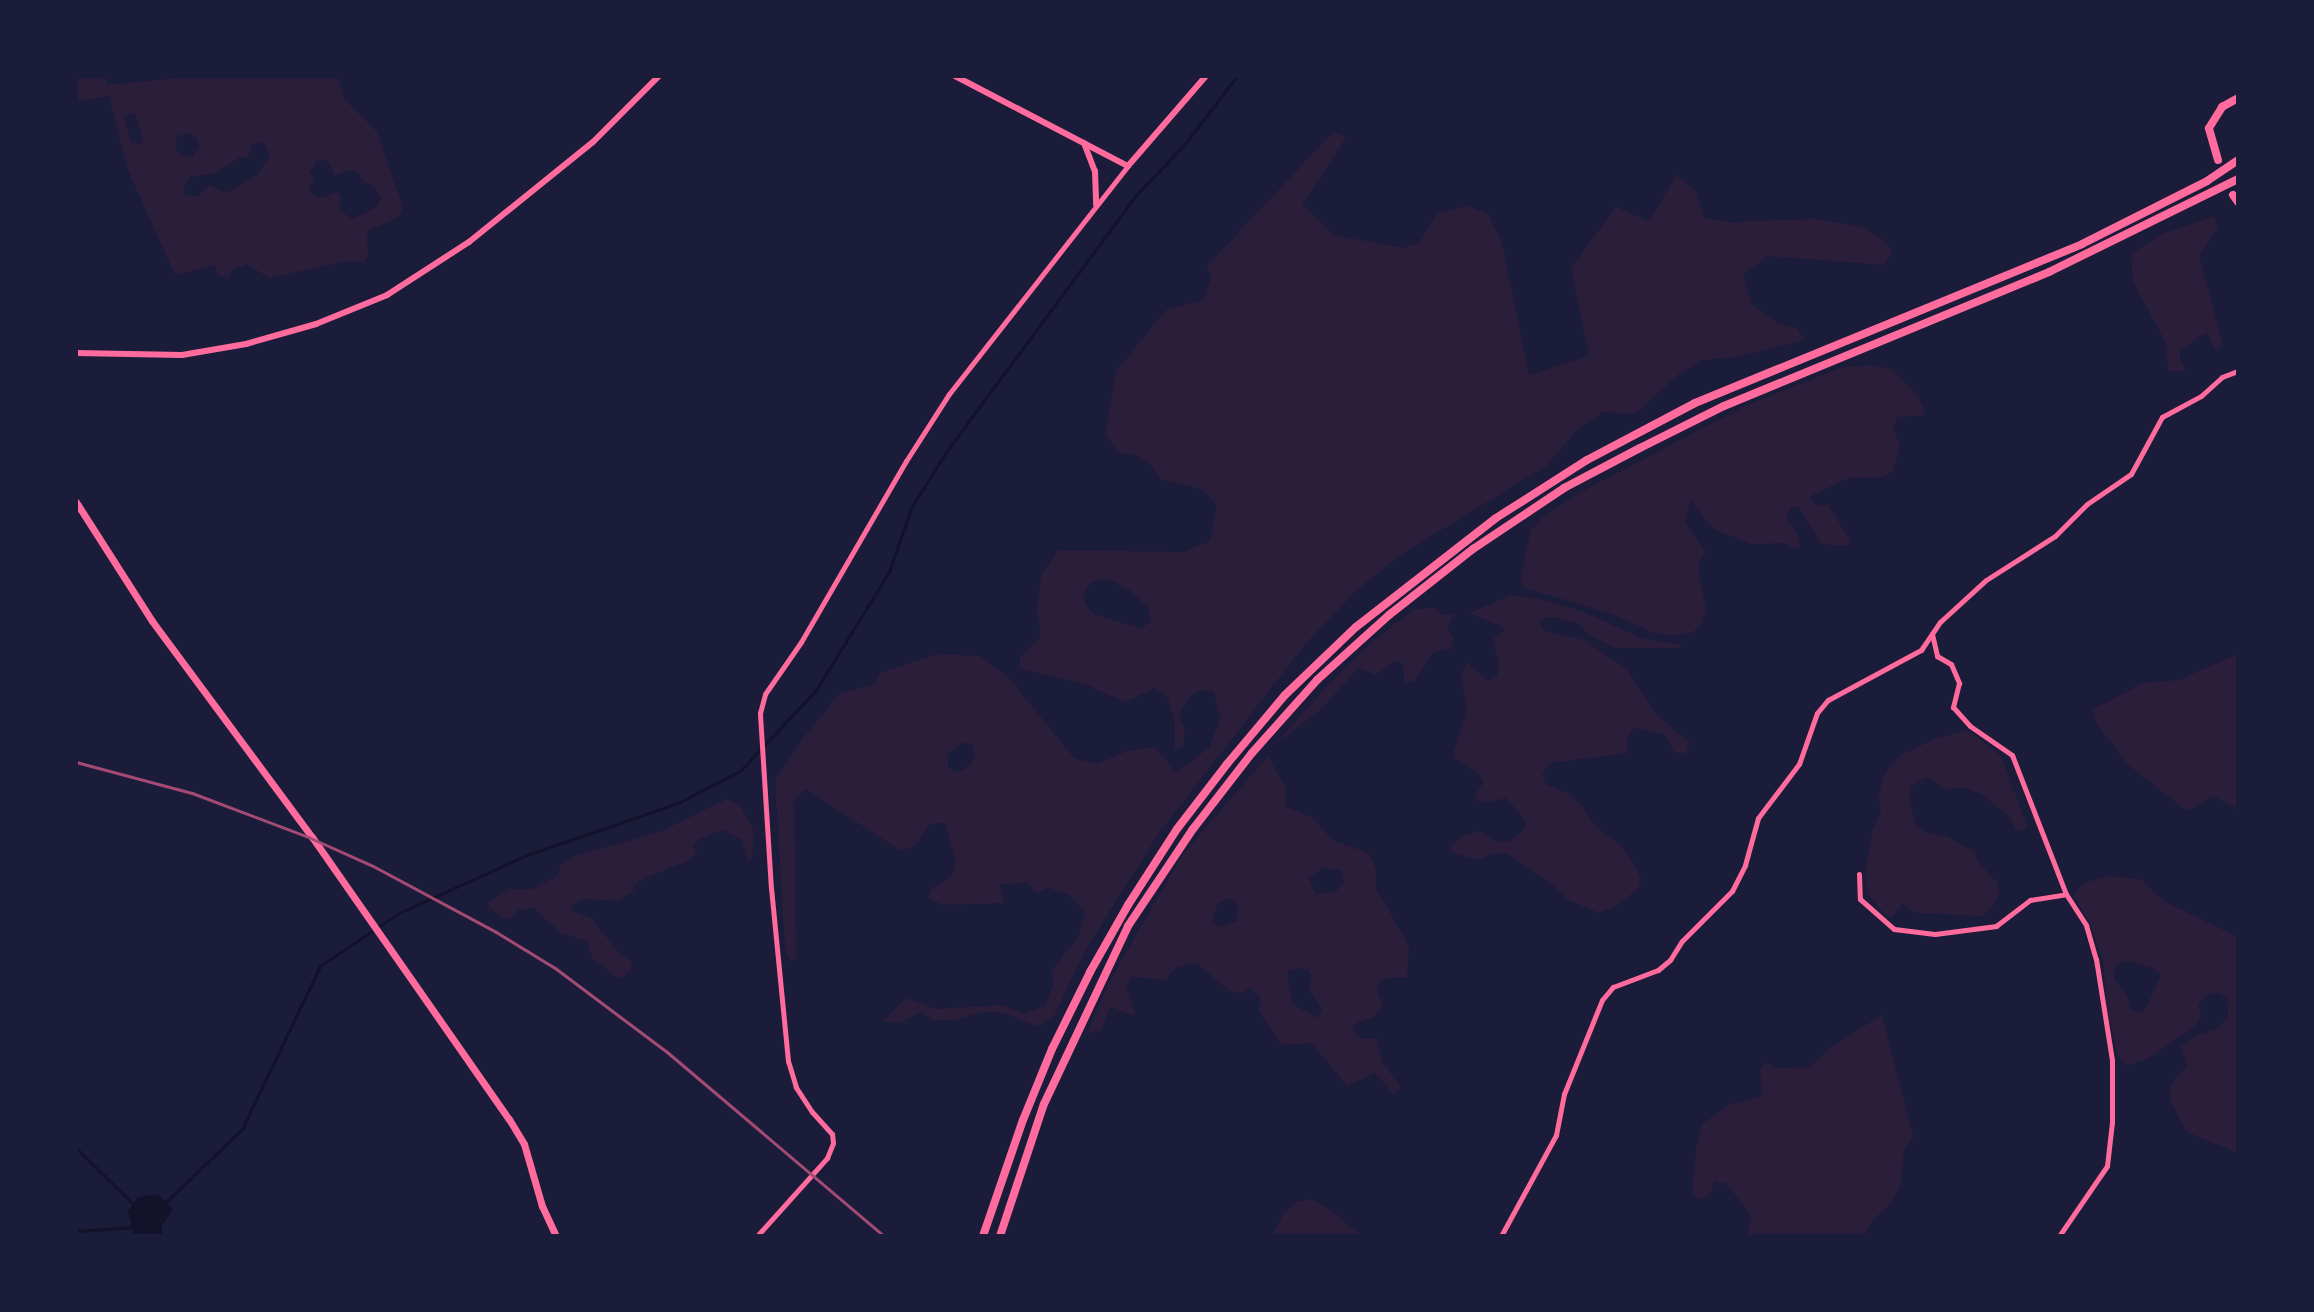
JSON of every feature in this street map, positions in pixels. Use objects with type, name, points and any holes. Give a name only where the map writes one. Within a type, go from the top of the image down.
[{"type":"highway","points":[[2218,160],[2209,140],[2209,128],[2213,116],[2238,98]]},
{"type":"highway","points":[[983,1236],[1018,1133],[1052,1049],[1128,905],[1177,829],[1227,764],[1285,695],[1356,627],[1496,518],[1587,460],[1695,403],[2082,244],[2207,181],[2238,160]]},
{"type":"highway","points":[[1000,1236],[1044,1104],[1128,926],[1193,829],[1252,753],[1317,680],[1389,615],[1473,549],[1564,488],[1640,448],[1724,406],[2049,272],[2235,182]]},
{"type":"main road","points":[[76,502],[152,621],[360,907],[524,1144],[542,1206],[556,1236]]},
{"type":"street","points":[[76,353],[182,355],[246,344],[316,324],[387,295],[469,242],[593,142],[659,76]]},
{"type":"street","points":[[955,76],[1128,166]]},
{"type":"street","points":[[757,1236],[827,1158],[833,1143],[832,1134],[812,1112],[796,1087],[788,1061],[760,713],[765,694],[801,642],[906,461],[949,394],[1096,205],[1206,76]]},
{"type":"street","points":[[1084,143],[1095,171],[1096,205]]},
{"type":"street","points":[[1501,1236],[1556,1135],[1564,1094],[1602,1000],[1613,987],[1658,970],[1670,960],[1682,941],[1732,891],[1745,865],[1758,818],[1799,764],[1817,713],[1828,700],[1921,650],[1932,634],[1986,580],[2055,536],[2087,504],[2131,474],[2162,417],[2201,396],[2222,377],[2238,371]]},
{"type":"street","points":[[1932,634],[1937,656],[1951,664],[1959,683],[1953,707],[1970,726],[2012,755],[2066,894],[2086,925],[2096,959],[2112,1060],[2112,1122],[2107,1166],[2059,1236]]},
{"type":"street","points":[[1859,874],[1860,899],[1894,929],[1935,934],[1996,926],[2030,900],[2066,894]]},
{"type":"shaded area","points":[[76,76],[104,76],[108,85],[198,76],[337,76],[345,100],[377,132],[403,207],[399,217],[367,231],[368,254],[364,262],[347,261],[269,278],[247,264],[231,271],[228,279],[218,275],[214,265],[175,275],[128,170],[109,96],[76,101]],"holes":[[[135,113],[143,140],[138,145],[130,141],[124,116]],[[188,133],[197,138],[199,146],[193,156],[177,153],[175,142],[178,136]],[[257,141],[265,144],[270,155],[257,175],[226,193],[209,185],[199,196],[185,195],[184,186],[190,177],[216,173],[240,157],[248,158],[251,146]],[[318,159],[328,161],[335,176],[348,170],[356,171],[365,183],[373,185],[381,199],[376,208],[352,219],[340,210],[341,198],[337,192],[321,198],[314,195],[308,188],[314,179],[310,172]]]},
{"type":"shaded area","points":[[1333,132],[1346,137],[1302,205],[1334,235],[1404,248],[1419,243],[1438,213],[1467,206],[1488,214],[1502,243],[1529,375],[1589,356],[1571,268],[1616,207],[1649,221],[1677,175],[1696,191],[1704,218],[1728,222],[1815,219],[1861,227],[1881,238],[1893,252],[1884,265],[1768,256],[1743,274],[1752,304],[1778,323],[1797,328],[1805,340],[1737,357],[1703,360],[1680,373],[1635,414],[1603,412],[1579,428],[1546,466],[1402,554],[1359,588],[1307,642],[1159,833],[1086,949],[1054,1016],[1038,1026],[1001,1012],[983,1012],[955,1020],[933,1020],[922,1012],[899,1023],[882,1021],[906,998],[936,1009],[1003,1005],[1023,1014],[1045,1006],[1054,983],[1051,972],[1079,935],[1085,911],[1070,895],[1049,888],[1037,893],[1025,882],[1000,885],[1004,903],[943,905],[928,898],[931,889],[952,876],[956,863],[945,823],[929,824],[917,845],[901,851],[806,789],[794,799],[796,959],[790,961],[785,949],[775,781],[804,737],[840,693],[874,685],[879,673],[938,654],[980,656],[1009,678],[1074,758],[1096,764],[1128,751],[1155,747],[1176,772],[1209,748],[1220,719],[1214,692],[1202,690],[1189,697],[1179,715],[1185,730],[1183,746],[1175,750],[1175,720],[1168,699],[1155,688],[1125,702],[1085,684],[1020,669],[1020,657],[1038,641],[1041,632],[1037,612],[1041,575],[1058,550],[1183,552],[1210,541],[1217,505],[1202,489],[1160,479],[1151,465],[1134,455],[1118,452],[1105,434],[1116,371],[1166,310],[1203,300],[1212,276],[1206,267]],"holes":[[[1108,579],[1130,590],[1148,608],[1151,622],[1141,628],[1095,615],[1085,604],[1084,594],[1091,582]],[[961,743],[972,744],[975,754],[970,766],[958,772],[948,768],[948,755]]]},
{"type":"shaded area","points":[[2214,216],[2218,228],[2199,255],[2223,346],[2216,350],[2206,332],[2180,350],[2180,360],[2186,371],[2168,371],[2166,343],[2133,282],[2131,254],[2160,235]]},
{"type":"shaded area","points":[[1872,365],[1891,369],[1918,396],[1925,410],[1924,415],[1898,417],[1893,427],[1900,447],[1892,472],[1884,477],[1848,478],[1809,497],[1817,506],[1828,505],[1850,540],[1848,546],[1821,544],[1798,506],[1791,507],[1786,518],[1797,533],[1800,547],[1792,548],[1784,543],[1752,544],[1712,528],[1691,500],[1685,523],[1705,552],[1698,565],[1706,610],[1701,624],[1692,633],[1677,635],[1657,634],[1612,614],[1522,587],[1521,575],[1531,530],[1542,518],[1583,491],[1745,406],[1840,368]]},
{"type":"shaded area","points":[[1512,595],[1541,599],[1584,612],[1643,639],[1683,645],[1678,648],[1614,648],[1588,634],[1580,624],[1554,617],[1540,619],[1542,630],[1584,640],[1627,669],[1655,713],[1689,743],[1686,753],[1675,753],[1664,734],[1634,728],[1627,739],[1628,753],[1550,763],[1542,775],[1547,785],[1568,793],[1584,808],[1592,823],[1621,846],[1637,870],[1641,880],[1638,889],[1612,908],[1599,913],[1568,900],[1554,886],[1507,853],[1495,853],[1477,860],[1450,852],[1451,845],[1461,837],[1479,831],[1497,842],[1510,841],[1521,833],[1526,823],[1507,798],[1482,803],[1476,800],[1475,795],[1484,782],[1477,772],[1454,758],[1467,711],[1461,677],[1467,662],[1488,681],[1497,676],[1499,665],[1493,639],[1504,631],[1501,626],[1469,613]]},
{"type":"shaded area","points":[[1435,608],[1442,615],[1454,614],[1447,627],[1454,639],[1451,648],[1433,653],[1414,682],[1404,682],[1403,663],[1394,661],[1376,675],[1359,668],[1320,710],[1274,745],[1374,640],[1414,609]]},
{"type":"shaded area","points":[[2238,654],[2238,815],[2234,806],[2213,796],[2187,811],[2128,765],[2097,724],[2092,710],[2144,683],[2179,680]]},
{"type":"shaded area","points":[[1968,730],[2001,756],[2028,829],[2017,831],[2008,815],[1983,795],[1965,788],[1944,789],[1927,777],[1911,786],[1909,799],[1915,823],[1925,833],[1946,836],[1974,851],[1979,863],[1997,882],[1999,892],[1992,908],[1983,916],[1916,913],[1902,903],[1892,918],[1886,916],[1867,893],[1865,873],[1872,832],[1881,812],[1878,797],[1885,772],[1901,755],[1937,738]]},
{"type":"shaded area","points":[[1268,756],[1285,786],[1285,806],[1313,818],[1332,840],[1369,853],[1376,869],[1376,888],[1409,946],[1407,977],[1381,979],[1377,992],[1383,1006],[1374,1017],[1356,1023],[1352,1030],[1360,1038],[1377,1039],[1382,1061],[1400,1087],[1394,1095],[1375,1073],[1347,1086],[1312,1043],[1281,1045],[1259,1011],[1261,997],[1250,988],[1241,994],[1228,990],[1197,963],[1177,967],[1165,980],[1132,977],[1126,985],[1136,1016],[1110,1007],[1102,1030],[1087,1034],[1109,982],[1183,854]],"holes":[[[1324,868],[1341,870],[1344,883],[1335,892],[1316,894],[1309,878]],[[1230,898],[1238,906],[1237,921],[1222,927],[1212,923],[1218,903]],[[1299,968],[1309,971],[1312,977],[1309,989],[1322,1008],[1318,1018],[1292,1004],[1287,972]]]},
{"type":"shaded area","points":[[727,799],[740,805],[754,831],[752,857],[748,861],[742,840],[723,830],[699,839],[693,845],[697,853],[688,861],[649,876],[635,884],[633,892],[616,901],[585,899],[573,904],[572,911],[593,919],[618,953],[632,962],[631,971],[619,979],[592,958],[587,941],[561,933],[534,908],[518,910],[512,917],[504,919],[489,907],[489,902],[510,889],[533,889],[557,876],[560,866],[572,857],[662,831]]},
{"type":"shaded area","points":[[2108,876],[2140,879],[2165,902],[2238,937],[2238,1153],[2187,1132],[2171,1103],[2170,1085],[2187,1066],[2181,1046],[2197,1035],[2218,1029],[2228,1016],[2227,997],[2217,993],[2206,996],[2198,1006],[2201,1017],[2194,1027],[2148,1059],[2128,1065],[2118,1057],[2107,1010],[2103,959],[2088,919],[2073,896],[2084,883]],"holes":[[[2127,961],[2152,968],[2161,975],[2144,1012],[2131,1010],[2127,996],[2114,979],[2115,965]]]},
{"type":"shaded area","points":[[1882,1015],[1913,1136],[1904,1149],[1901,1183],[1891,1204],[1873,1219],[1863,1236],[1748,1236],[1751,1216],[1727,1184],[1715,1181],[1709,1196],[1700,1200],[1692,1194],[1696,1148],[1702,1124],[1731,1104],[1762,1096],[1760,1068],[1765,1062],[1774,1068],[1810,1067],[1831,1047]]},
{"type":"shaded area","points":[[158,1194],[173,1209],[162,1225],[162,1236],[134,1236],[128,1211],[138,1197]]},
{"type":"shaded area","points":[[1311,1199],[1328,1208],[1362,1236],[1272,1236],[1284,1213],[1296,1202]]},
{"type":"waterway","points":[[165,1203],[242,1129],[320,966],[399,913],[527,855],[678,803],[741,770],[816,690],[889,572],[911,508],[946,452],[1136,195],[1184,145],[1237,76]]},
{"type":"waterway","points":[[76,1148],[136,1207]]},
{"type":"waterway","points":[[76,1231],[136,1227]]},
{"type":"railway","points":[[76,762],[192,793],[306,836],[373,866],[496,932],[555,968],[667,1052],[884,1236]]}]
